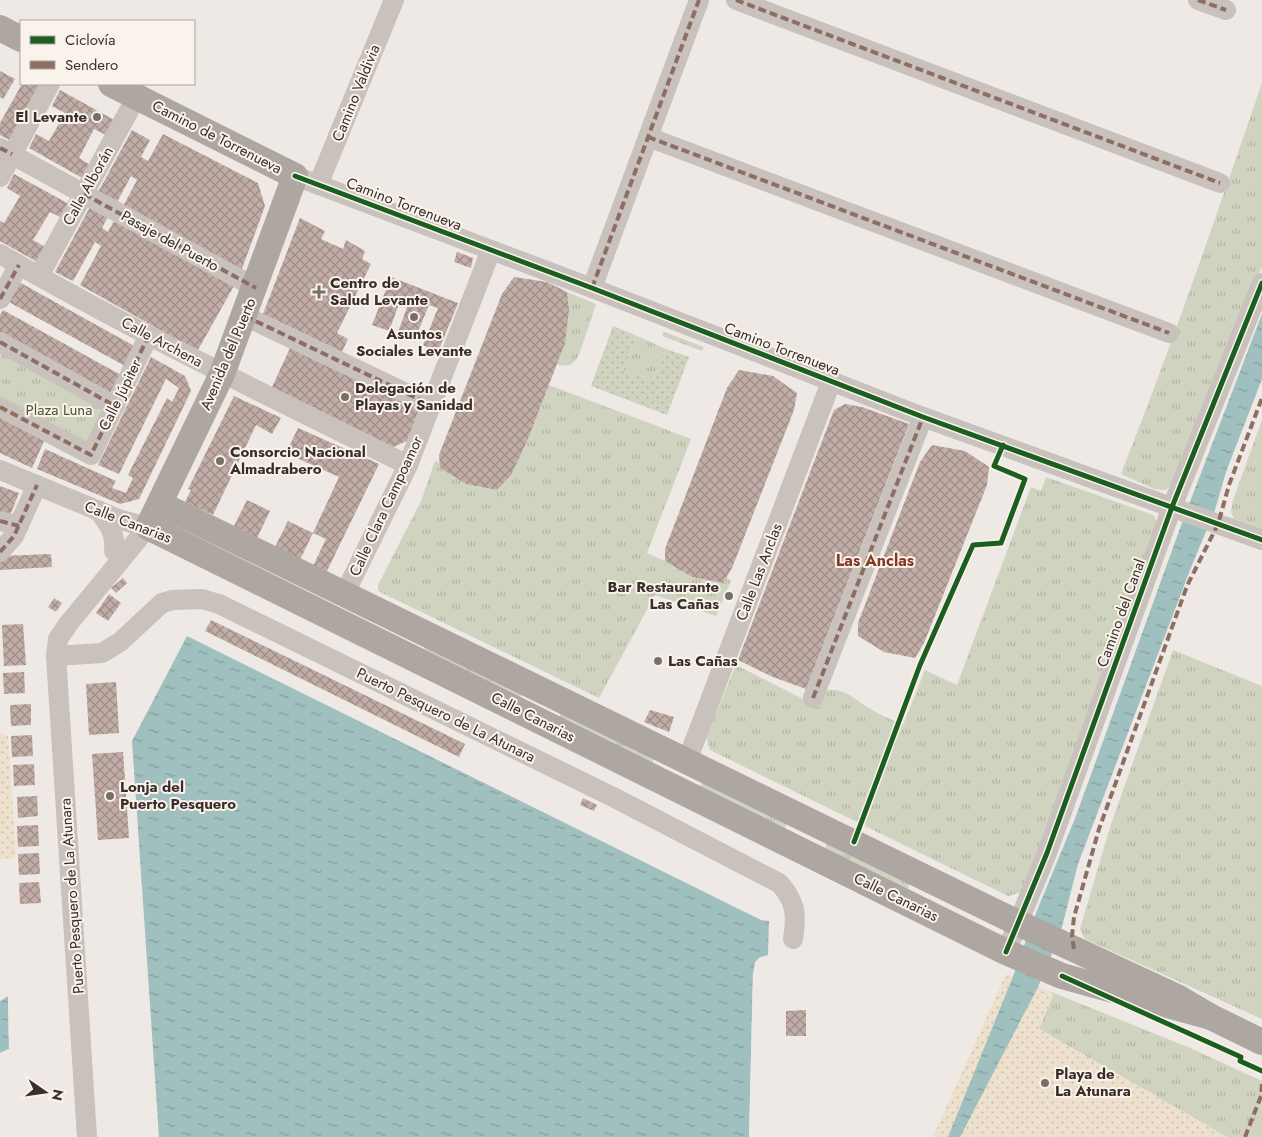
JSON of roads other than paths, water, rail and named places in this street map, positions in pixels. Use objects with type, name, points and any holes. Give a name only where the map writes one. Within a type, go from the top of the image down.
[{"type":"main road","points":[[0,28],[20,38]]},
{"type":"main road","name":"Camino de Torrenueva","points":[[113,85],[307,181]]},
{"type":"main road","name":"Avenida del Puerto","points":[[148,527],[222,374],[256,288],[307,181]]},
{"type":"main road","name":"Calle Canarias","points":[[160,504],[1023,925],[1177,997],[1211,1017]]},
{"type":"main road","name":"Calle Canarias","points":[[148,527],[1010,953],[1054,973],[1211,1017]]},
{"type":"main road","points":[[1054,973],[1066,945]]},
{"type":"main road","points":[[1211,1017],[1262,1042]]},
{"type":"street","name":"Camino Valdivia","points":[[307,181],[394,0]]},
{"type":"street","points":[[592,288],[699,0]]},
{"type":"street","points":[[736,0],[1220,184]]},
{"type":"street","points":[[1198,0],[1226,10]]},
{"type":"street","points":[[0,177],[6,151],[49,85]]},
{"type":"street","name":"Calle Alborán","points":[[39,276],[137,96]]},
{"type":"street","points":[[648,138],[1169,333]]},
{"type":"street","name":"Pasaje del Puerto","points":[[6,151],[256,288]]},
{"type":"street","name":"Camino Torrenueva","points":[[307,181],[592,288],[923,417],[1262,540]]},
{"type":"street","name":"Calle Clara Campoamor","points":[[345,593],[408,465],[491,250]]},
{"type":"street","name":"Calle Archena","points":[[0,254],[222,374],[408,465]]},
{"type":"street","points":[[0,299],[19,265]]},
{"type":"street","name":"Camino del Canal","points":[[1010,953],[1023,925],[1047,853],[1262,283]]},
{"type":"street","points":[[245,316],[431,405]]},
{"type":"street","name":"Calle Júpiter","points":[[0,407],[91,455],[149,335]]},
{"type":"street","points":[[0,342],[115,406]]},
{"type":"street","name":"Calle Las Anclas","points":[[686,761],[831,382]]},
{"type":"street","points":[[813,698],[923,417]]},
{"type":"street","name":"Calle Canarias","points":[[0,470],[121,520],[148,527]]},
{"type":"street","points":[[0,552],[7,546],[20,526],[36,485]]},
{"type":"street","points":[[98,510],[110,524],[115,542],[114,551]]},
{"type":"street","points":[[0,521],[20,526]]},
{"type":"street","points":[[68,625],[72,608],[79,594],[114,551],[131,535],[148,527]]},
{"type":"street","points":[[68,625],[148,527]]},
{"type":"street","name":"Puerto Pesquero de La Atunara","points":[[56,656],[102,653],[120,642],[162,603],[172,600],[202,599],[219,604],[613,796],[780,883],[788,892],[793,903],[796,922],[793,939]]},
{"type":"street","name":"Puerto Pesquero de La Atunara","points":[[68,625],[58,639],[56,656],[87,1137]]},
{"type":"water","points":[[1262,314],[1262,379],[1226,472],[1215,510],[1190,570],[1078,864],[1062,927],[1054,949],[1038,987],[960,1137],[948,1137],[1076,816],[1183,520]]},
{"type":"water","points":[[187,636],[761,920],[769,921],[768,955],[759,958],[753,974],[749,1137],[159,1137],[132,741]]},
{"type":"water","points":[[8,996],[9,1049],[0,1053],[0,1001]]},
{"type":"place","name":"El Levante","points":[[97,117]]},
{"type":"place","name":"Centro de Salud Levante","points":[[319,292]]},
{"type":"place","name":"Asuntos Sociales Levante","points":[[414,317]]},
{"type":"place","name":"Delegación de Playas y Sanidad","points":[[345,397]]},
{"type":"place","name":"Consorcio Nacional Almadrabero","points":[[220,461]]},
{"type":"place","name":"Bar Restaurante Las Cañas","points":[[729,596]]},
{"type":"place","name":"Las Cañas","points":[[658,661]]},
{"type":"place","name":"Lonja del Puerto Pesquero","points":[[110,796]]},
{"type":"place","name":"Playa de La Atunara","points":[[1045,1083]]},
{"type":"district","name":"Las Anclas","points":[[875,560]]},
{"type":"park label","name":"Plaza Luna","points":[[59,410]]}]
